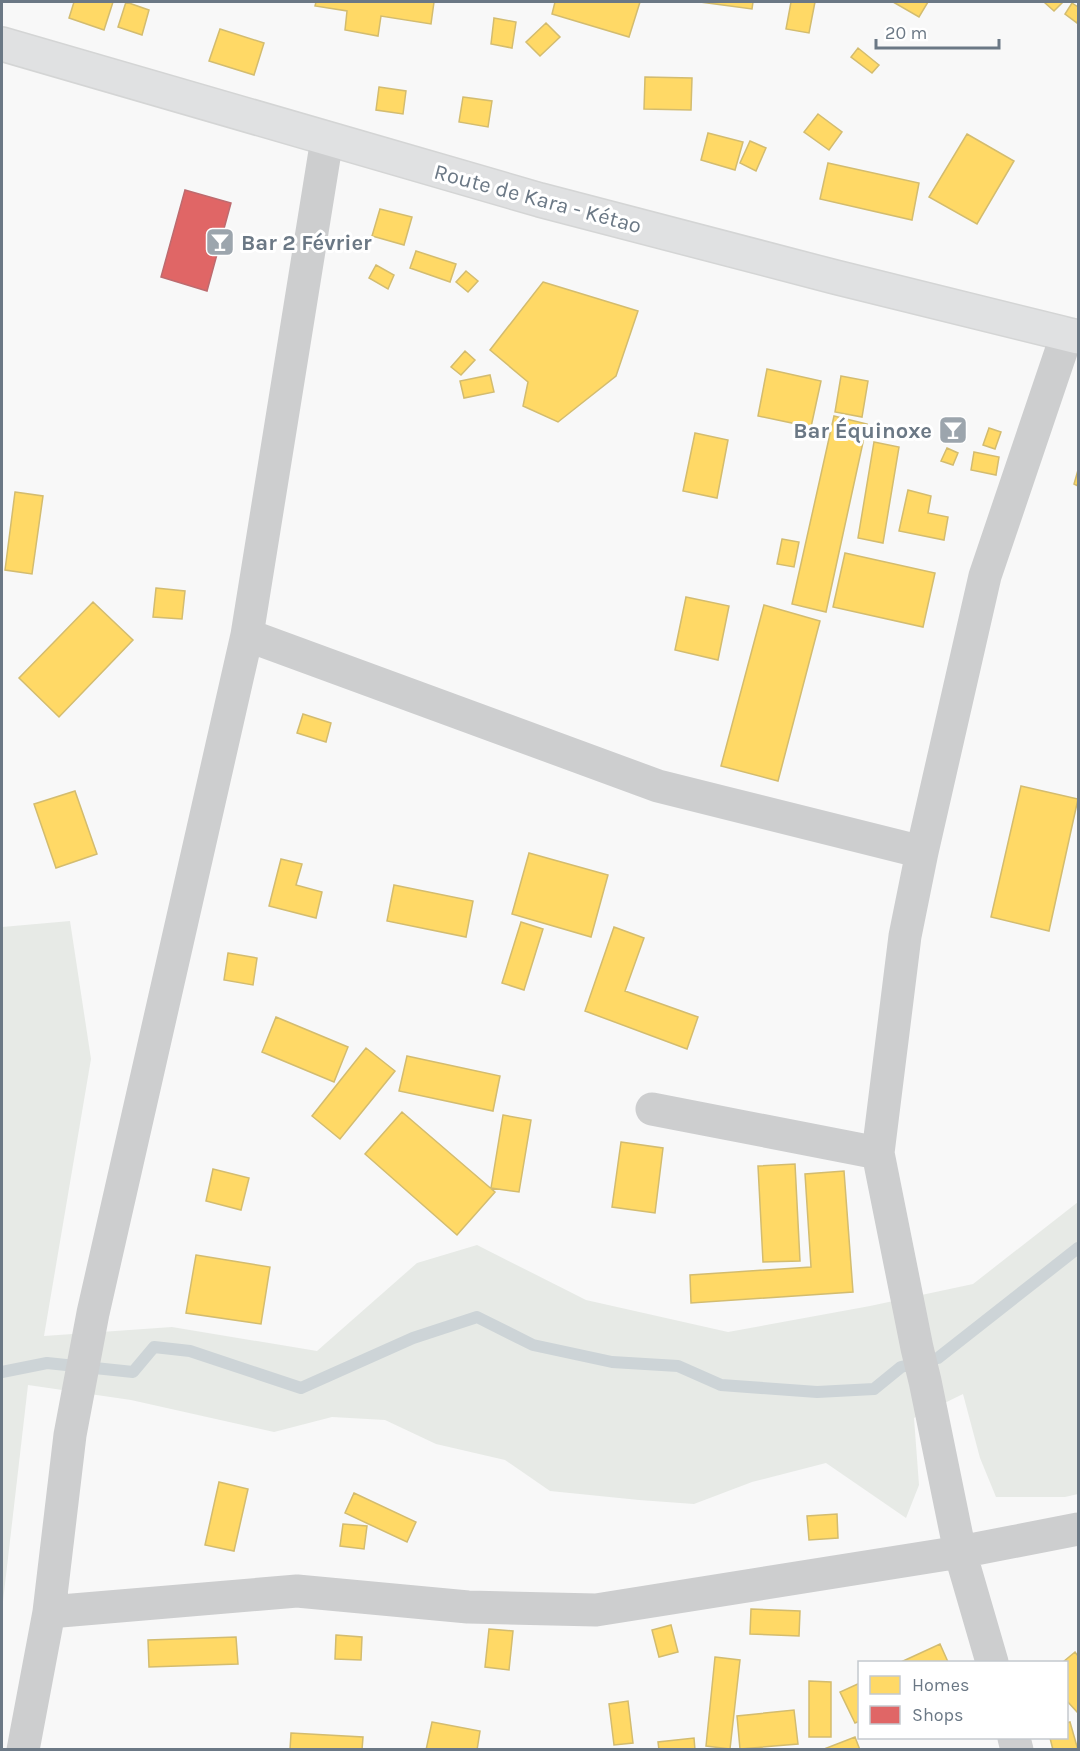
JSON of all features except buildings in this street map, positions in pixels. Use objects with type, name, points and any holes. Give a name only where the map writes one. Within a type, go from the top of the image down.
[{"type":"main road","name":"Route de Kara - Kétao","points":[[2,44],[540,200],[824,274],[1073,335]]},
{"type":"street","points":[[23,1749],[49,1612],[70,1435],[93,1313],[247,635],[327,139]]},
{"type":"street","points":[[992,1661],[960,1552],[878,1154],[905,936],[985,576],[1073,335]]},
{"type":"street","points":[[247,635],[658,786],[922,852]]},
{"type":"street","points":[[652,1109],[878,1154]]},
{"type":"street","points":[[49,1612],[297,1591],[468,1607],[596,1610],[960,1552],[1078,1529]]},
{"type":"shaded area","points":[[70,921],[91,1059],[44,1336],[172,1327],[317,1351],[417,1263],[477,1245],[586,1300],[728,1332],[973,1284],[1078,1202],[1078,1494],[1065,1497],[996,1497],[980,1458],[963,1394],[914,1418],[919,1485],[906,1518],[826,1463],[752,1482],[694,1504],[639,1500],[550,1491],[505,1460],[436,1444],[385,1420],[332,1417],[274,1432],[131,1400],[28,1385],[2,1610],[2,927]]},
{"type":"waterway","points":[[2,1372],[47,1363],[133,1372],[154,1347],[190,1351],[301,1388],[413,1338],[477,1317],[533,1345],[612,1362],[678,1366],[721,1385],[817,1392],[874,1389],[901,1367],[938,1358],[1078,1248]]},
{"type":"place","name":"Bar 2 Février","points":[[220,242]]},
{"type":"place","name":"Bar Équinoxe","points":[[953,430]]}]
